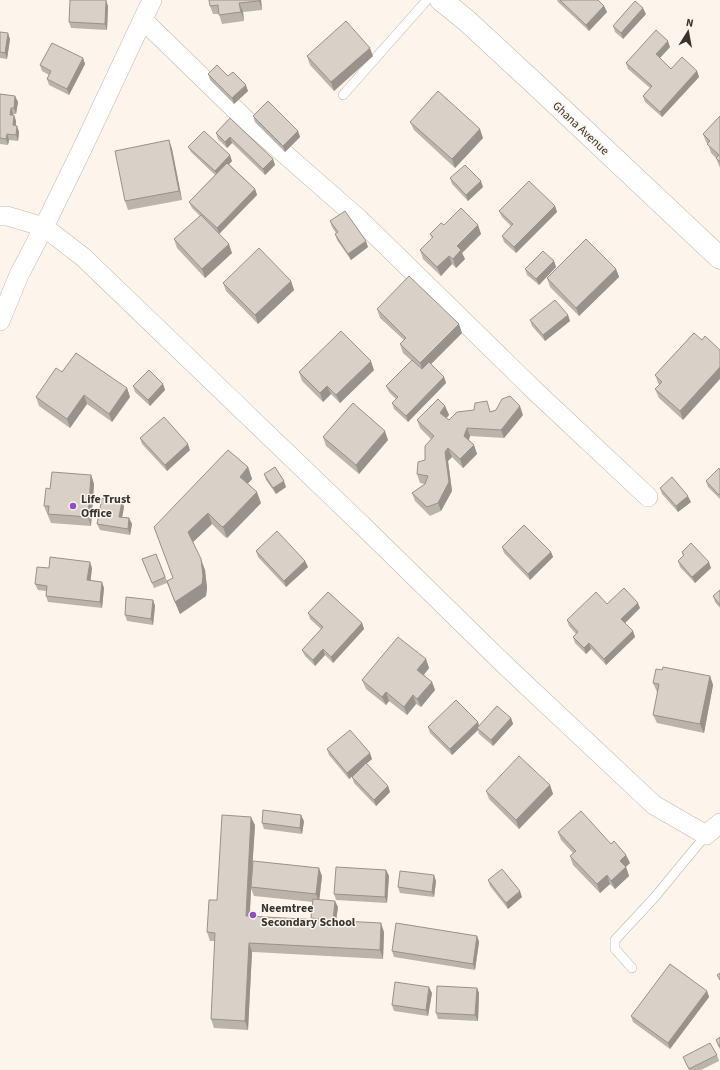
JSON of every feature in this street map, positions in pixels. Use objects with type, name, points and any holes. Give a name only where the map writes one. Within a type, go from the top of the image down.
[{"type":"main road","name":"Ghana Avenue","points":[[441,0],[466,20],[720,258]]},
{"type":"street","points":[[0,321],[18,275],[44,226],[152,0]]},
{"type":"street","points":[[143,20],[247,121],[359,220],[535,391],[648,497]]},
{"type":"street","points":[[0,216],[7,216],[44,226],[89,262],[507,667],[654,805],[713,829]]},
{"type":"lane","points":[[343,95],[427,0]]},
{"type":"lane","points":[[632,968],[614,949],[615,940],[654,898],[713,829]]},
{"type":"building","points":[[70,0],[106,0],[105,24],[69,22]]},
{"type":"building","points":[[209,0],[259,1],[239,3],[241,12],[219,15],[218,5],[210,6]]},
{"type":"building","points":[[560,0],[598,0],[604,6],[586,25]]},
{"type":"building","points":[[635,1],[643,8],[621,33],[613,26]]},
{"type":"building","points":[[346,21],[370,48],[331,82],[307,56]]},
{"type":"building","points":[[656,30],[668,41],[656,54],[671,69],[682,57],[697,71],[660,112],[643,96],[652,86],[626,63]]},
{"type":"building","points":[[0,32],[8,33],[5,53],[0,52]]},
{"type":"building","points":[[52,43],[83,58],[67,89],[47,79],[51,71],[40,65]]},
{"type":"building","points":[[217,65],[228,76],[233,72],[246,85],[232,98],[208,74]]},
{"type":"building","points":[[438,91],[480,129],[452,159],[410,122]]},
{"type":"building","points":[[0,94],[15,96],[14,108],[11,108],[10,115],[14,115],[13,125],[17,126],[16,135],[7,134],[6,139],[0,138]]},
{"type":"building","points":[[268,101],[298,131],[283,146],[253,116]]},
{"type":"building","points":[[720,116],[720,162],[716,158],[719,155],[707,144],[710,141],[703,134]]},
{"type":"building","points":[[230,118],[273,159],[263,169],[230,137],[225,142],[216,133]]},
{"type":"building","points":[[204,131],[230,155],[215,171],[188,147]]},
{"type":"building","points":[[169,140],[179,191],[125,201],[115,151]]},
{"type":"building","points":[[227,163],[255,189],[217,228],[189,202]]},
{"type":"building","points":[[465,165],[481,181],[466,195],[450,178]]},
{"type":"building","points":[[529,181],[555,206],[514,247],[502,236],[513,224],[499,211]]},
{"type":"building","points":[[461,208],[478,225],[457,246],[461,250],[453,259],[449,256],[437,267],[420,250],[433,237],[430,234],[441,223],[444,225]]},
{"type":"building","points":[[345,211],[366,241],[348,254],[335,234],[338,232],[330,221]]},
{"type":"building","points":[[201,215],[229,244],[202,269],[174,239]]},
{"type":"building","points":[[586,239],[616,269],[576,308],[547,278]]},
{"type":"building","points":[[259,248],[291,281],[255,315],[223,283]]},
{"type":"building","points":[[543,251],[554,261],[536,279],[525,269]]},
{"type":"building","points":[[409,276],[459,324],[420,363],[400,344],[406,338],[377,309]]},
{"type":"building","points":[[555,300],[568,315],[543,335],[530,320]]},
{"type":"building","points":[[341,331],[371,361],[336,395],[327,386],[320,393],[299,372]]},
{"type":"building","points":[[694,333],[702,340],[705,336],[720,350],[720,367],[680,411],[655,389],[662,382],[655,375]]},
{"type":"building","points":[[76,353],[127,388],[109,414],[84,395],[67,419],[36,397],[56,368],[62,372]]},
{"type":"building","points":[[412,360],[422,369],[429,362],[444,377],[406,416],[392,403],[398,397],[386,386]]},
{"type":"building","points":[[149,370],[163,384],[148,400],[133,386]]},
{"type":"building","points":[[510,396],[520,406],[501,430],[467,428],[464,436],[474,445],[460,459],[448,448],[445,452],[449,482],[438,503],[427,507],[412,493],[425,484],[428,476],[417,474],[418,462],[425,460],[425,446],[434,436],[417,420],[438,399],[445,406],[440,413],[449,420],[457,412],[474,410],[475,403],[487,401],[490,412],[496,410],[502,399]]},
{"type":"building","points":[[353,403],[385,431],[356,465],[323,437]]},
{"type":"building","points":[[164,417],[188,444],[165,465],[140,438]]},
{"type":"building","points":[[228,450],[248,467],[240,477],[257,492],[223,527],[208,513],[188,532],[201,559],[203,576],[202,584],[175,602],[167,581],[173,578],[154,527]]},
{"type":"building","points":[[275,467],[284,481],[273,488],[264,474]]},
{"type":"building","points":[[719,468],[720,494],[719,495],[706,481]]},
{"type":"building","points":[[52,472],[91,475],[88,517],[48,514],[49,506],[44,506],[46,488],[50,489]]},
{"type":"building","points":[[672,477],[688,496],[676,506],[660,488]]},
{"type":"building","points":[[102,498],[122,501],[119,517],[129,518],[128,529],[97,524]]},
{"type":"building","points":[[524,525],[551,552],[528,574],[502,547]]},
{"type":"building","points":[[277,531],[305,561],[284,581],[256,551]]},
{"type":"building","points":[[691,543],[709,562],[692,577],[678,561],[684,555],[682,552]]},
{"type":"building","points":[[156,554],[165,577],[152,583],[142,559]]},
{"type":"building","points":[[50,557],[90,562],[87,580],[102,582],[100,602],[46,596],[47,586],[35,584],[37,567],[49,568]]},
{"type":"building","points":[[624,588],[638,603],[621,619],[633,631],[604,659],[589,643],[584,648],[573,637],[578,632],[567,620],[596,592],[607,604]]},
{"type":"building","points":[[720,590],[720,605],[713,596]]},
{"type":"building","points":[[328,592],[362,623],[331,657],[323,649],[313,660],[302,650],[323,627],[308,613]]},
{"type":"building","points":[[126,597],[153,600],[151,619],[125,615]]},
{"type":"building","points":[[398,637],[426,659],[417,670],[432,682],[417,699],[413,695],[404,707],[386,692],[382,697],[362,680]]},
{"type":"building","points":[[663,667],[710,676],[700,724],[653,715],[659,684],[653,683],[656,669],[662,670]]},
{"type":"building","points":[[456,700],[478,722],[450,749],[428,727]]},
{"type":"building","points":[[497,706],[511,718],[491,740],[477,728]]},
{"type":"building","points":[[350,730],[370,753],[347,773],[327,749]]},
{"type":"building","points":[[519,756],[550,785],[516,820],[486,791]]},
{"type":"building","points":[[366,763],[388,786],[374,800],[352,777]]},
{"type":"building","points":[[263,810],[301,815],[300,828],[262,823]]},
{"type":"building","points":[[581,811],[611,844],[614,841],[626,855],[620,861],[626,867],[611,881],[607,875],[597,884],[570,856],[576,851],[558,832]]},
{"type":"building","points":[[222,815],[251,817],[246,916],[381,923],[380,950],[249,943],[245,1021],[211,1019],[215,933],[207,932],[209,900],[217,900]]},
{"type":"building","points":[[253,861],[319,868],[316,894],[251,887]]},
{"type":"building","points":[[336,867],[386,870],[385,897],[334,894]]},
{"type":"building","points":[[502,869],[520,891],[506,903],[488,880]]},
{"type":"building","points":[[400,871],[434,875],[432,892],[398,887]]},
{"type":"building","points":[[313,899],[335,901],[333,921],[311,918]]},
{"type":"building","points":[[396,923],[477,936],[473,964],[392,951]]},
{"type":"building","points":[[670,964],[707,991],[668,1043],[631,1016]]},
{"type":"building","points":[[720,973],[720,980],[717,975]]},
{"type":"building","points":[[395,982],[429,987],[426,1010],[392,1005]]},
{"type":"building","points":[[437,986],[477,988],[475,1015],[436,1013]]},
{"type":"building","points":[[720,1037],[720,1047],[716,1040]]},
{"type":"building","points":[[710,1043],[717,1055],[689,1069],[683,1057]]},
{"type":"place","name":"Life Trust Office","points":[[73,506]]},
{"type":"place","name":"Neemtree Secondary School","points":[[253,915]]}]
